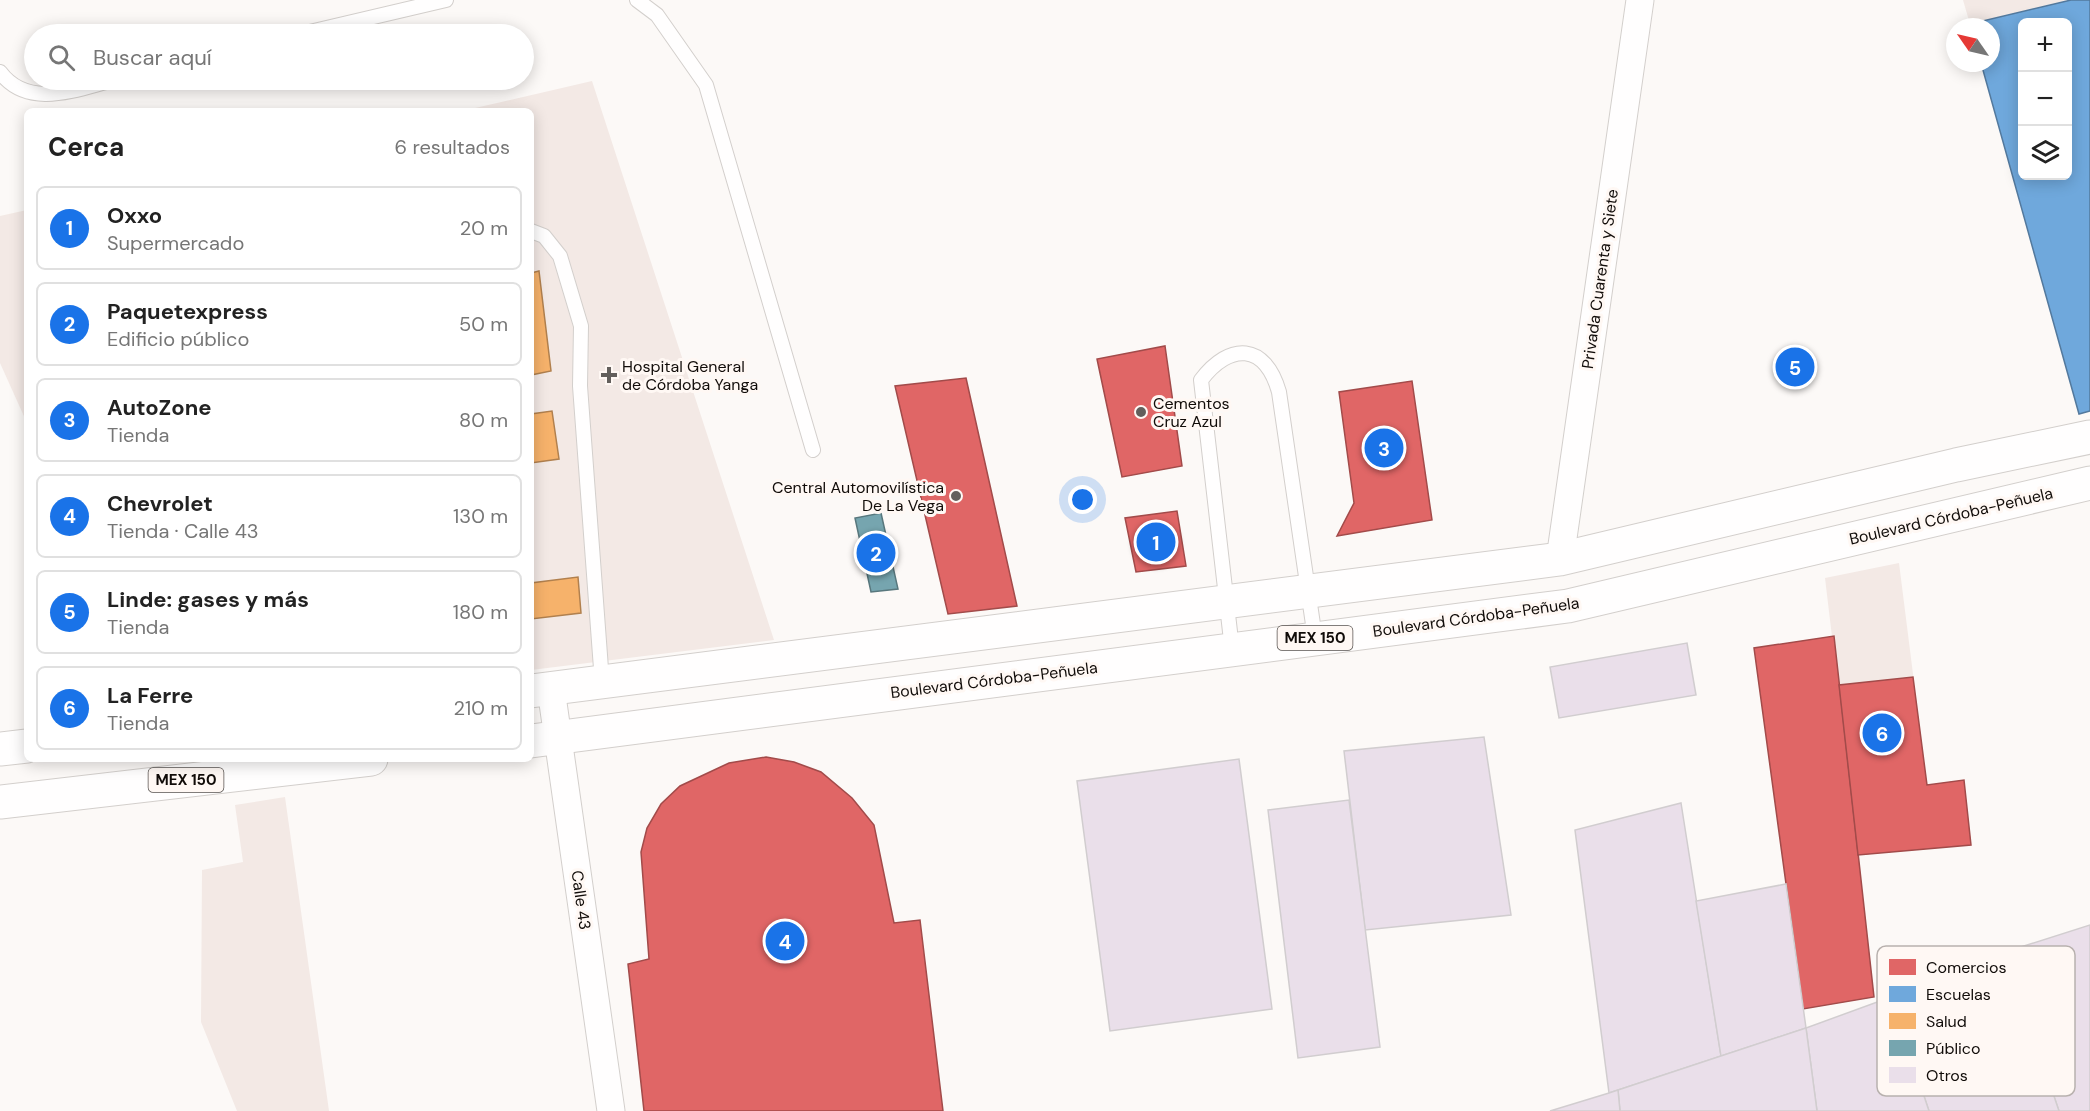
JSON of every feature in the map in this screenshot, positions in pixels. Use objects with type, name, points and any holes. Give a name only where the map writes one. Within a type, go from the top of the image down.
[{"type":"main road","points":[[541,690],[1560,559],[1956,465],[2090,437]]},
{"type":"main road","name":"Boulevard Córdoba-Peñuela","points":[[545,739],[1568,606],[2090,483]]},
{"type":"main road","points":[[1560,559],[1568,606]]},
{"type":"main road","points":[[0,749],[24,746]]},
{"type":"main road","name":"MEX 150","points":[[0,802],[345,762]]},
{"type":"street","name":"Privada Cuarenta y Siete","points":[[1560,559],[1640,0]]},
{"type":"street","name":"Calle 43","points":[[541,690],[545,739],[611,1111]]},
{"type":"lane","points":[[344,24],[446,0]]},
{"type":"lane","points":[[637,0],[657,15],[706,85],[813,450]]},
{"type":"lane","points":[[0,72],[21,90],[36,94],[55,94],[72,90]]},
{"type":"lane","points":[[534,232],[544,236],[560,256],[581,326],[580,386],[602,682]]},
{"type":"lane","points":[[1232,649],[1201,380],[1214,363],[1233,354],[1256,356],[1273,370],[1279,392],[1315,638]]},
{"type":"shaded area","points":[[1963,0],[2068,0],[1994,18],[1968,18]]},
{"type":"shaded area","name":"Hospital General de Córdoba Yanga","points":[[592,81],[774,640],[534,670],[534,108],[475,108]]},
{"type":"shaded area","points":[[24,211],[24,416],[0,363],[0,216]]},
{"type":"shaded area","points":[[1899,563],[1927,785],[1964,780],[1971,845],[1858,855],[1825,578]]},
{"type":"shaded area","points":[[285,797],[329,1111],[237,1111],[201,1022],[202,870],[243,862],[235,805]]},
{"type":"building: Comercios","name":"Cementos Cruz Azul","points":[[1165,346],[1182,466],[1122,477],[1097,359]]},
{"type":"building: Comercios","name":"Central Automovilística De La Vega","points":[[966,378],[1017,606],[948,614],[895,386]]},
{"type":"building: Comercios","points":[[1412,381],[1432,520],[1337,536],[1354,503],[1339,392]]},
{"type":"building: Comercios","points":[[1177,511],[1186,566],[1136,572],[1125,518]]},
{"type":"building: Comercios","points":[[1834,636],[1874,997],[1803,1009],[1754,648]]},
{"type":"building: Comercios","points":[[1913,677],[1927,785],[1964,780],[1971,845],[1858,855],[1839,685]]},
{"type":"building: Comercios","points":[[766,757],[794,762],[821,772],[852,798],[874,825],[894,923],[920,920],[943,1111],[644,1111],[628,964],[649,959],[641,852],[647,828],[661,804],[680,786],[729,763]]},
{"type":"building: Escuelas","points":[[2071,0],[2090,0],[2090,411],[2079,414],[1984,72],[2000,72],[2000,18],[1995,18]]},
{"type":"building: Salud","points":[[539,271],[551,371],[534,374],[534,272]]},
{"type":"building: Salud","points":[[552,411],[559,459],[534,463],[534,414]]},
{"type":"building: Salud","points":[[578,577],[581,613],[534,619],[534,583]]},
{"type":"building: Público","points":[[881,513],[898,589],[871,592],[855,518]]},
{"type":"building: Otros","points":[[1687,643],[1696,695],[1559,718],[1550,667]]},
{"type":"building: Otros","points":[[1484,737],[1511,915],[1365,930],[1344,751]]},
{"type":"building: Otros","points":[[1239,759],[1272,1009],[1110,1031],[1077,781]]},
{"type":"building: Otros","points":[[1349,800],[1380,1047],[1298,1058],[1268,810]]},
{"type":"building: Otros","points":[[1681,803],[1721,1056],[1609,1093],[1575,830]]},
{"type":"building: Otros","points":[[1786,884],[1806,1028],[1721,1056],[1696,901]]},
{"type":"building: Otros","points":[[2090,925],[2090,1111],[2059,1111],[2054,1096],[2075,1096],[2075,946],[2024,946]]},
{"type":"building: Otros","points":[[1877,1002],[1877,1096],[1924,1096],[1929,1111],[1817,1111],[1806,1028]]},
{"type":"building: Otros","points":[[1806,1028],[1817,1111],[1620,1111],[1618,1090]]},
{"type":"building: Otros","points":[[1618,1090],[1620,1111],[1550,1111],[1609,1093]]},
{"type":"building: Otros","points":[[1924,1096],[2054,1096],[2059,1111],[1929,1111]]},
{"type":"place","name":"Linde: gases y más","points":[[1795,367]]},
{"type":"place","name":"Hospital General de Córdoba Yanga","points":[[609,375]]},
{"type":"place","name":"Cementos Cruz Azul","points":[[1141,412]]},
{"type":"place","name":"AutoZone","points":[[1384,448]]},
{"type":"place","name":"Central Automovilística De La Vega","points":[[956,496]]},
{"type":"place","name":"Oxxo","points":[[1156,542]]},
{"type":"place","name":"Paquetexpress","points":[[876,553]]},
{"type":"place","name":"La Ferre","points":[[1882,733]]},
{"type":"place","name":"Chevrolet","points":[[785,941]]}]
